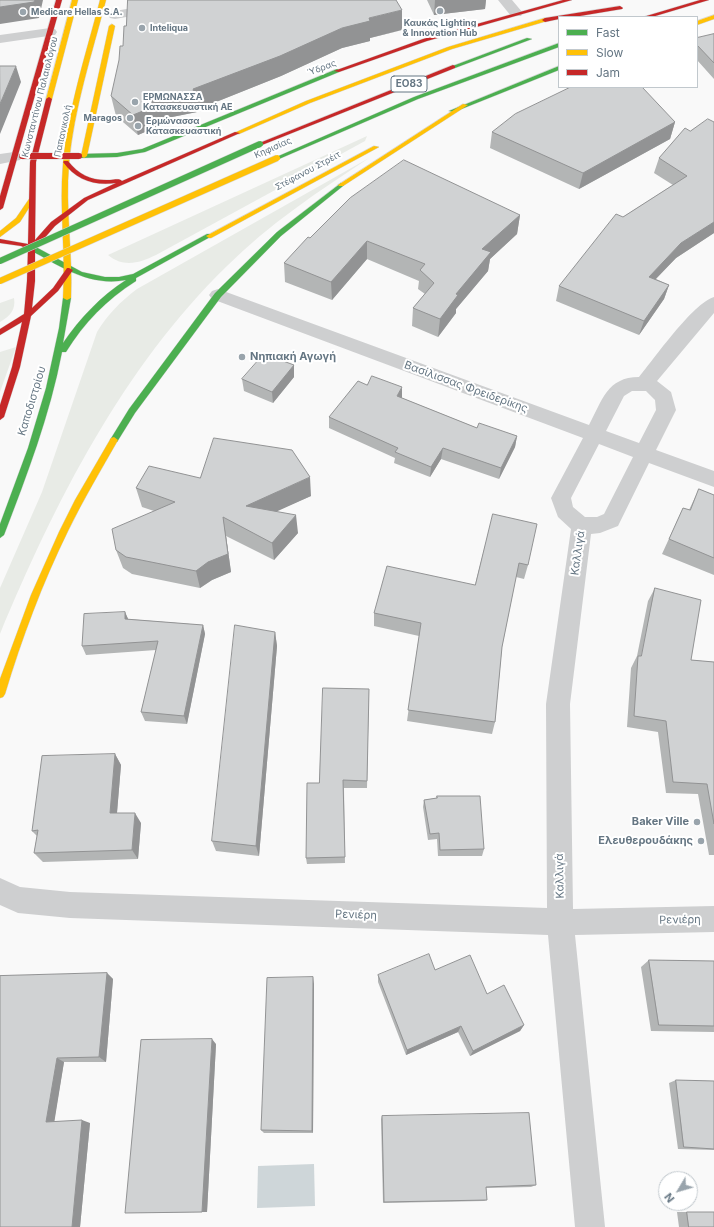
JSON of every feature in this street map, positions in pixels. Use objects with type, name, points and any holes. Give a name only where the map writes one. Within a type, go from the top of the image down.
[{"type":"main road","name":"Κωνσταντίνου Παλαιολόγου","points":[[0,208],[12,157],[59,0]]},
{"type":"main road","name":"Κωνσταντίνου Παλαιολόγου","points":[[32,248],[31,200],[33,162],[39,134],[75,0]]},
{"type":"main road","name":"Παπανικολή","points":[[69,270],[66,211],[66,162],[71,134],[103,0]]},
{"type":"main road","name":"Ύδρας","points":[[12,157],[117,155],[143,151],[327,76],[411,46],[516,13],[568,0]]},
{"type":"main road","points":[[650,16],[706,0]]},
{"type":"main road","points":[[563,16],[624,7],[598,16]]},
{"type":"main road","points":[[81,156],[115,11]]},
{"type":"main road","points":[[0,417],[22,344],[27,316],[32,248],[41,235],[66,211],[96,194],[128,179],[308,102],[450,48],[558,17]]},
{"type":"main road","points":[[698,24],[714,17]]},
{"type":"main road","points":[[698,24],[714,22]]},
{"type":"main road","name":"Κηφισίας","points":[[0,261],[260,144],[475,58],[540,35]]},
{"type":"main road","name":"Κηφισίας","points":[[0,281],[277,158],[438,90],[558,45]]},
{"type":"main road","points":[[402,135],[465,105],[558,68]]},
{"type":"main road","points":[[0,694],[12,654],[62,532],[94,472],[132,411],[218,295],[279,234],[347,180],[465,105]]},
{"type":"main road","name":"Στέφανου Στρέιτ","points":[[0,242],[22,244],[32,248],[82,276],[105,280],[117,280],[135,276],[151,269],[269,203],[388,141]]},
{"type":"main road","points":[[66,162],[77,176],[88,180],[114,182],[128,179]]},
{"type":"main road","points":[[0,235],[14,224],[25,212],[31,200]]},
{"type":"main road","points":[[54,372],[62,351],[74,331],[90,313],[108,296],[128,281],[151,269]]},
{"type":"main road","points":[[0,332],[27,316],[46,302],[60,286],[69,270]]},
{"type":"main road","name":"Καποδιστρίου","points":[[0,535],[20,481],[54,372],[64,318],[69,270]]},
{"type":"street","points":[[115,11],[200,0]]},
{"type":"street","points":[[505,0],[516,13]]},
{"type":"street","points":[[0,39],[50,32]]},
{"type":"street","name":"Βασίλισσας Φρειδερίκης","points":[[218,295],[714,479]]},
{"type":"street","points":[[644,384],[702,313],[714,303]]},
{"type":"street","name":"Καλλιγά","points":[[628,384],[644,384],[659,391],[664,397],[666,410],[611,520],[595,526],[582,525],[569,518],[564,512],[561,498],[617,391],[628,384]]},
{"type":"street","name":"Καλλιγά","points":[[582,525],[558,704],[560,922],[590,1227]]},
{"type":"street","name":"Ρενιέρη","points":[[0,891],[18,900],[70,905],[560,922],[714,919]]},
{"type":"shaded area","points":[[367,136],[365,141],[156,255],[138,262],[126,263],[120,262],[108,255]]},
{"type":"shaded area","points":[[369,158],[277,222],[243,251],[190,305],[155,348],[124,392],[95,438],[44,535],[0,634],[0,588],[42,492],[97,332],[110,314],[137,289]]},
{"type":"shaded area","points":[[14,298],[12,312],[0,322],[0,303]]},
{"type":"shaded area","points":[[16,347],[0,392],[0,352]]},
{"type":"shaded area","points":[[314,1164],[315,1206],[257,1208],[258,1166]]},
{"type":"building","points":[[0,0],[35,0],[34,2],[0,7]]},
{"type":"building","points":[[128,0],[396,0],[402,10],[369,18],[370,21],[342,28],[280,56],[193,89],[194,91],[150,100],[155,106],[133,115],[111,96],[119,60],[120,46],[123,46]]},
{"type":"building","points":[[714,34],[714,63],[698,46],[698,38]]},
{"type":"building","points":[[0,66],[16,66],[0,104]]},
{"type":"building","points":[[569,88],[643,88],[675,122],[583,173],[492,132],[515,114]]},
{"type":"building","points":[[708,119],[714,122],[714,222],[681,243],[649,277],[669,285],[644,321],[559,286],[616,214],[623,217],[687,176],[659,158],[685,128],[690,131]]},
{"type":"building","points":[[404,160],[520,215],[482,249],[491,252],[456,294],[458,295],[440,319],[413,308],[434,283],[420,270],[425,264],[367,241],[331,282],[284,263],[308,237],[310,238],[350,198]]},
{"type":"building","points":[[264,354],[294,365],[272,392],[242,379]]},
{"type":"building","points":[[372,376],[402,387],[397,396],[477,428],[479,423],[517,436],[501,468],[443,448],[431,467],[395,452],[398,448],[329,417],[358,381],[367,385]]},
{"type":"building","points":[[214,438],[292,450],[310,477],[246,506],[296,515],[272,543],[223,517],[228,554],[208,562],[196,571],[126,557],[116,550],[112,529],[175,502],[136,488],[149,466],[200,478]]},
{"type":"building","points":[[699,489],[714,495],[714,558],[669,539],[683,508],[690,510]]},
{"type":"building","points":[[493,514],[537,524],[528,565],[519,563],[502,647],[495,722],[408,710],[421,623],[374,613],[387,566],[475,585]]},
{"type":"building","points":[[655,588],[701,600],[691,660],[714,662],[714,824],[707,784],[673,782],[666,721],[634,716],[638,656],[641,656]]},
{"type":"building","points":[[125,612],[125,619],[203,625],[184,716],[141,712],[158,641],[82,646],[84,614]]},
{"type":"building","points":[[235,625],[275,632],[256,846],[212,841]]},
{"type":"building","points":[[323,688],[369,689],[367,781],[343,780],[345,857],[306,858],[307,783],[319,783]]},
{"type":"building","points":[[115,754],[110,813],[135,813],[132,850],[34,853],[38,830],[32,831],[42,756]]},
{"type":"building","points":[[437,796],[480,796],[484,849],[440,850],[439,833],[430,834],[424,800],[437,798]]},
{"type":"building","points":[[429,954],[435,970],[470,955],[487,994],[504,985],[524,1025],[473,1051],[461,1026],[407,1050],[378,975]]},
{"type":"building","points":[[649,960],[714,961],[714,1026],[659,1025]]},
{"type":"building","points":[[107,973],[99,1057],[57,1058],[46,1122],[82,1120],[72,1227],[0,1227],[0,976]]},
{"type":"building","points":[[313,977],[312,1131],[261,1130],[267,978]]},
{"type":"building","points":[[212,1039],[202,1212],[125,1213],[141,1040]]},
{"type":"building","points":[[676,1080],[714,1081],[714,1149],[684,1147]]},
{"type":"building","points":[[529,1113],[536,1185],[486,1187],[487,1200],[384,1202],[382,1116]]},
{"type":"building","points":[[687,1212],[714,1212],[714,1227],[689,1227]]},
{"type":"traffic: fast","points":[[453,67],[529,39]]},
{"type":"traffic: fast","points":[[277,158],[416,98],[558,45]]},
{"type":"traffic: fast","points":[[452,111],[558,68]]},
{"type":"traffic: fast","points":[[79,156],[117,155],[143,151],[337,71]]},
{"type":"traffic: fast","points":[[0,261],[260,144]]},
{"type":"traffic: fast","points":[[114,440],[132,411],[218,295],[279,234],[341,185]]},
{"type":"traffic: fast","points":[[32,248],[80,274],[105,279],[119,279],[135,276],[209,236]]},
{"type":"traffic: fast","points":[[63,350],[77,329],[94,310],[122,286],[133,279]]},
{"type":"traffic: fast","points":[[0,535],[32,448],[41,418],[57,358],[67,298]]},
{"type":"traffic: slow","points":[[49,99],[75,0]]},
{"type":"traffic: slow","points":[[67,298],[68,264],[65,181],[68,143],[76,102],[103,0]]},
{"type":"traffic: slow","points":[[698,23],[714,17]]},
{"type":"traffic: slow","points":[[237,133],[308,102],[450,48],[545,20]]},
{"type":"traffic: slow","points":[[84,156],[112,26]]},
{"type":"traffic: slow","points":[[341,185],[465,105]]},
{"type":"traffic: slow","points":[[209,236],[376,147]]},
{"type":"traffic: slow","points":[[0,281],[277,158]]},
{"type":"traffic: slow","points":[[0,235],[18,220],[31,200]]},
{"type":"traffic: slow","points":[[0,694],[22,628],[49,563],[79,500],[114,440]]},
{"type":"traffic: jam","points":[[0,208],[59,0]]},
{"type":"traffic: jam","points":[[337,71],[425,40],[569,0]]},
{"type":"traffic: jam","points":[[650,16],[706,0]]},
{"type":"traffic: jam","points":[[570,16],[620,8]]},
{"type":"traffic: jam","points":[[545,20],[558,18]]},
{"type":"traffic: jam","points":[[260,144],[453,67]]},
{"type":"traffic: jam","points":[[0,417],[16,367],[27,316],[31,281],[33,162],[49,99]]},
{"type":"traffic: jam","points":[[0,241],[22,244],[32,248],[53,224],[86,199],[237,133]]},
{"type":"traffic: jam","points":[[22,156],[79,156]]},
{"type":"traffic: jam","points":[[66,162],[76,173],[89,180],[104,182],[119,181]]},
{"type":"traffic: jam","points":[[0,332],[21,320],[39,306],[55,289],[69,270]]},
{"type":"place","name":"Καυκάς Lighting & Innovation Hub","points":[[440,11]]},
{"type":"place","name":"Medicare Hellas S.A.","points":[[23,12]]},
{"type":"place","name":"Inteliqua","points":[[142,28]]},
{"type":"place","name":"ΕΡΜΩΝΑΣΣΑ Κατασκευαστική ΑΕ","points":[[135,102]]},
{"type":"place","name":"Maragos","points":[[130,118]]},
{"type":"place","name":"Ερμώνασσα Κατασκευαστική","points":[[138,126]]},
{"type":"place","name":"Νηπιακή Αγωγή","points":[[242,357]]},
{"type":"place","name":"Baker Ville","points":[[697,822]]},
{"type":"place","name":"Ελευθερουδάκης","points":[[701,841]]}]
